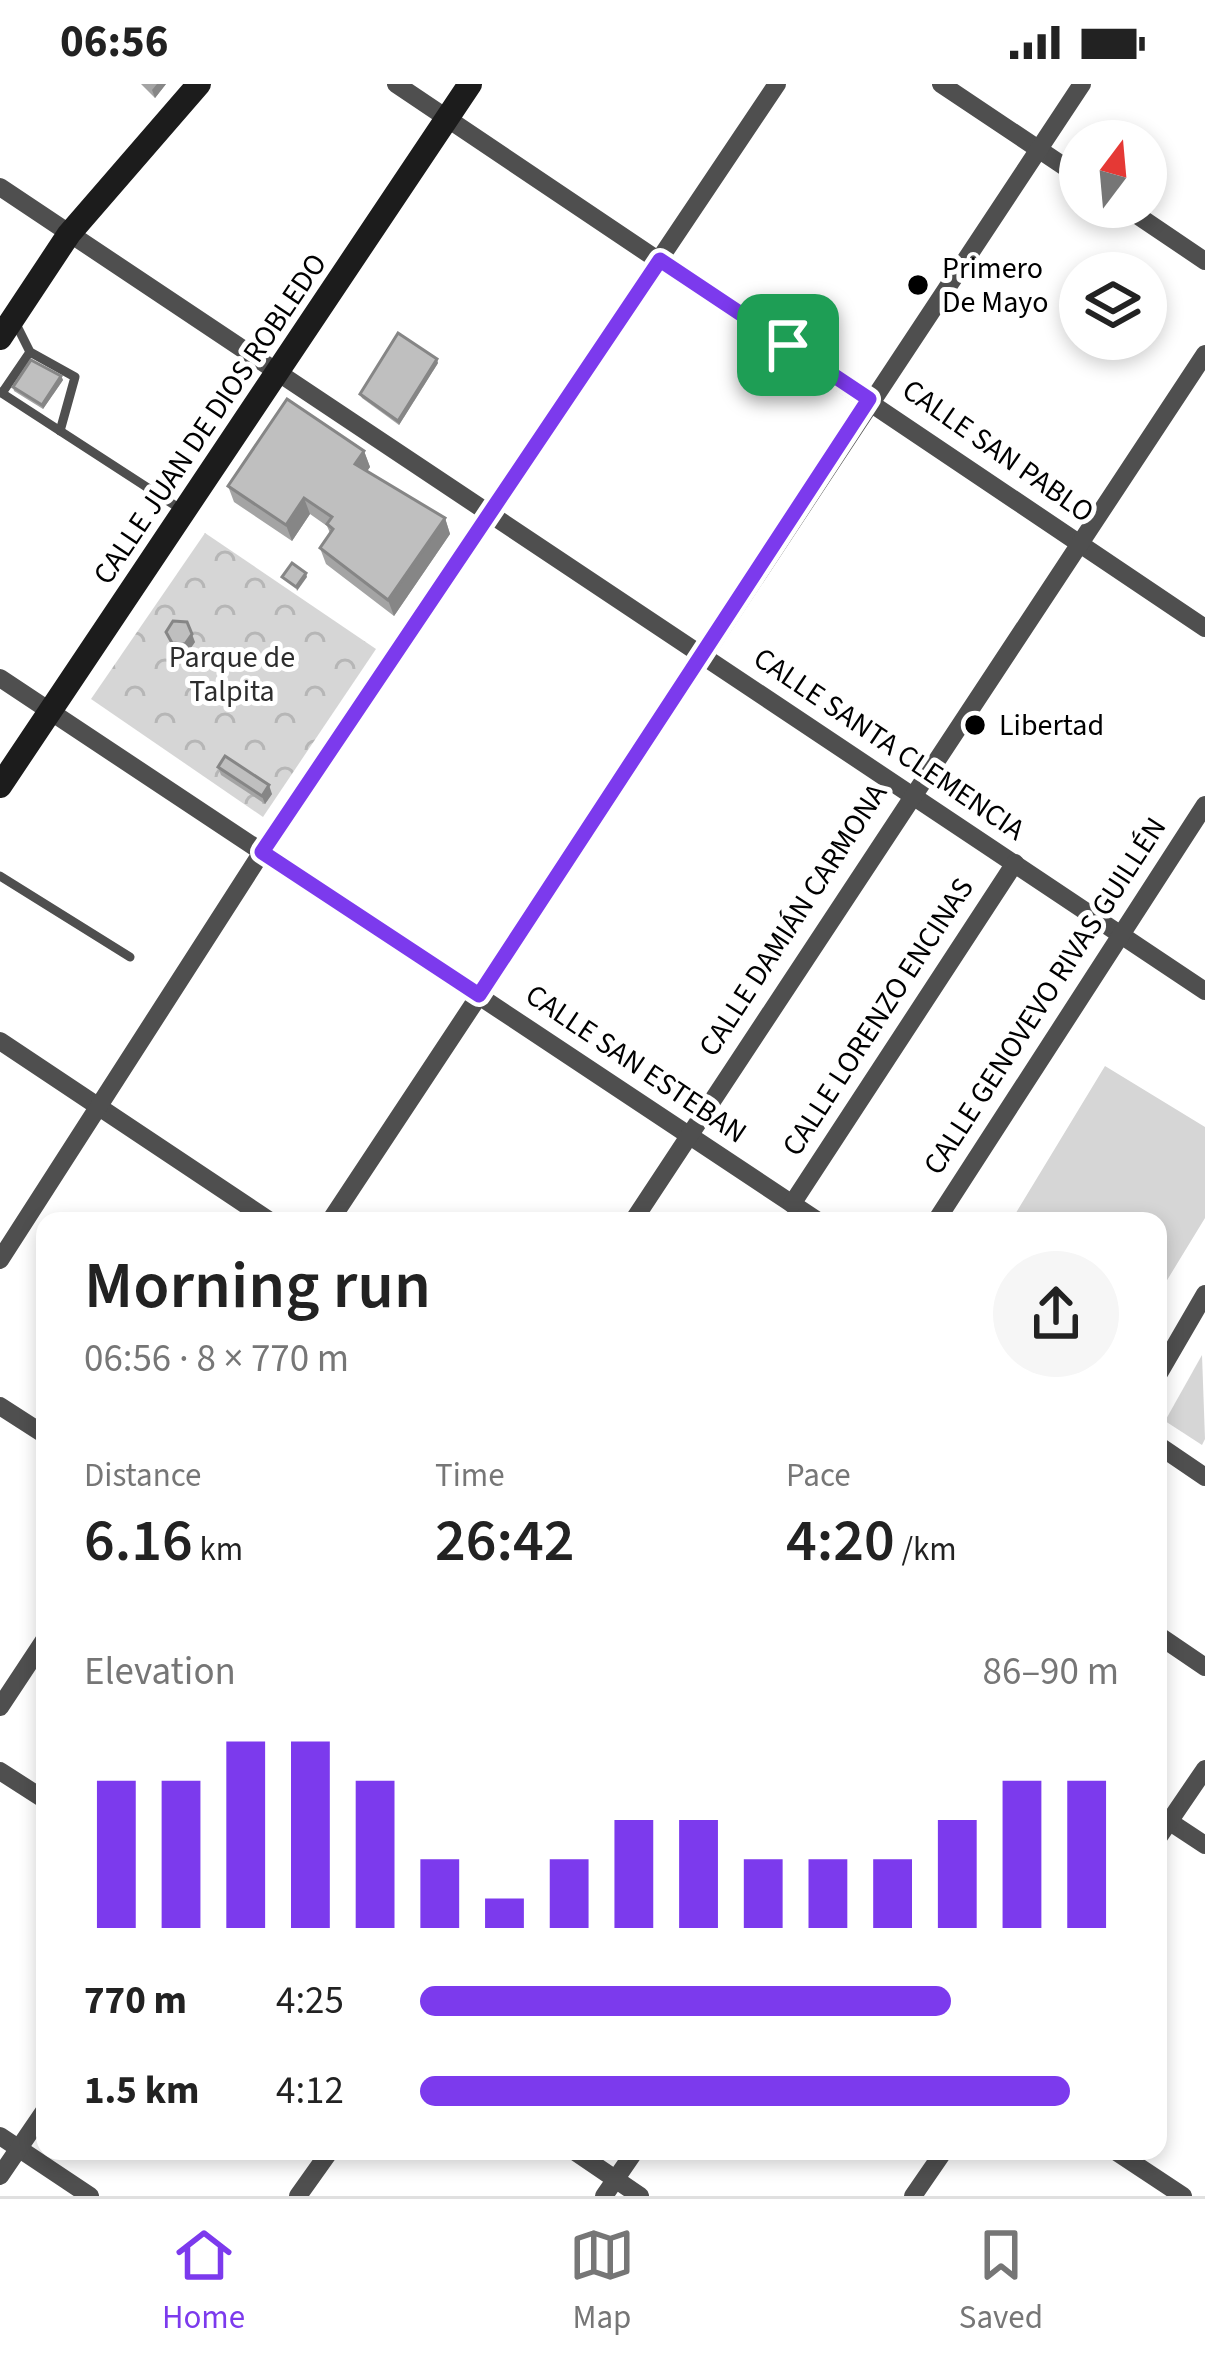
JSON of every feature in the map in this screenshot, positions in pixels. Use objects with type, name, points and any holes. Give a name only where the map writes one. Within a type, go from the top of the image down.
[{"type":"street","points":[[7,328],[69,234],[199,84]]},
{"type":"street","name":"CALLE SAN PABLO","points":[[396,84],[1205,628]]},
{"type":"street","name":"CALLE JUAN DE DIOS ROBLEDO","points":[[0,786],[470,84]]},
{"type":"street","points":[[0,1260],[262,852],[777,84]]},
{"type":"street","points":[[941,84],[1059,163]]},
{"type":"street","points":[[336,1212],[869,399],[1082,84]]},
{"type":"street","name":"CALLE SANTA CLEMENCIA","points":[[0,188],[1205,991]]},
{"type":"street","points":[[1156,228],[1205,261]]},
{"type":"street","name":"CALLE DAMIÁN CARMONA","points":[[639,1212],[1205,355]]},
{"type":"street","name":"CALLE SAN ESTEBAN","points":[[0,678],[805,1212]]},
{"type":"street","name":"CALLE GENOVEVO RIVAS GUILLÉN","points":[[942,1212],[1120,934],[1197,834],[1205,805]]},
{"type":"street","name":"CALLE LORENZO ENCINAS","points":[[793,1204],[1015,863]]},
{"type":"street","points":[[0,1041],[257,1212]]},
{"type":"street","points":[[1167,1360],[1205,1294]]},
{"type":"street","points":[[0,1406],[36,1429]]},
{"type":"street","points":[[1167,1451],[1205,1477]]},
{"type":"street","points":[[1167,1641],[1205,1667]]},
{"type":"street","points":[[0,1707],[36,1653]]},
{"type":"street","points":[[1167,1818],[1205,1769]]},
{"type":"street","points":[[0,1771],[36,1794]]},
{"type":"street","points":[[1167,1826],[1205,1845]]},
{"type":"street","points":[[0,2176],[36,2123]]},
{"type":"street","points":[[0,2136],[36,2159]]},
{"type":"street","points":[[37,2160],[90,2196]]},
{"type":"street","points":[[298,2196],[323,2160]]},
{"type":"street","points":[[583,2160],[610,2188],[640,2196]]},
{"type":"street","points":[[610,2188],[629,2160]]},
{"type":"street","points":[[914,2196],[938,2160]]},
{"type":"street","points":[[1129,2160],[1183,2196]]},
{"type":"lane","points":[[7,328],[30,352],[75,377],[60,430]]},
{"type":"lane","points":[[30,352],[1,393],[184,512]]},
{"type":"lane","points":[[0,876],[130,957]]},
{"type":"green space","name":"Parque de Talpita","points":[[205,533],[376,649],[263,817],[91,699]]},
{"type":"green space","points":[[1105,1066],[1205,1127],[1205,1218],[1167,1280],[1167,1212],[1016,1212]]},
{"type":"green space","points":[[1202,1355],[1202,1445],[1167,1422]]},
{"type":"building","points":[[398,333],[437,359],[398,421],[360,394]]},
{"type":"building","points":[[31,360],[61,376],[42,405],[13,387]]},
{"type":"building","points":[[287,399],[364,451],[355,464],[445,518],[388,600],[320,548],[333,529],[327,524],[332,517],[304,498],[286,525],[228,486]]},
{"type":"building","points":[[292,563],[306,573],[296,587],[282,577]]},
{"type":"building","points":[[173,621],[187,622],[192,634],[185,644],[172,643],[166,632]]},
{"type":"building","points":[[225,756],[269,785],[262,796],[218,767]]},
{"type":"place","name":"Primero De Mayo","points":[[918,285]]},
{"type":"place","name":"Libertad","points":[[975,725]]},
{"type":"route","points":[[660,260],[788,345],[869,399],[479,995],[262,852],[660,260]]}]
